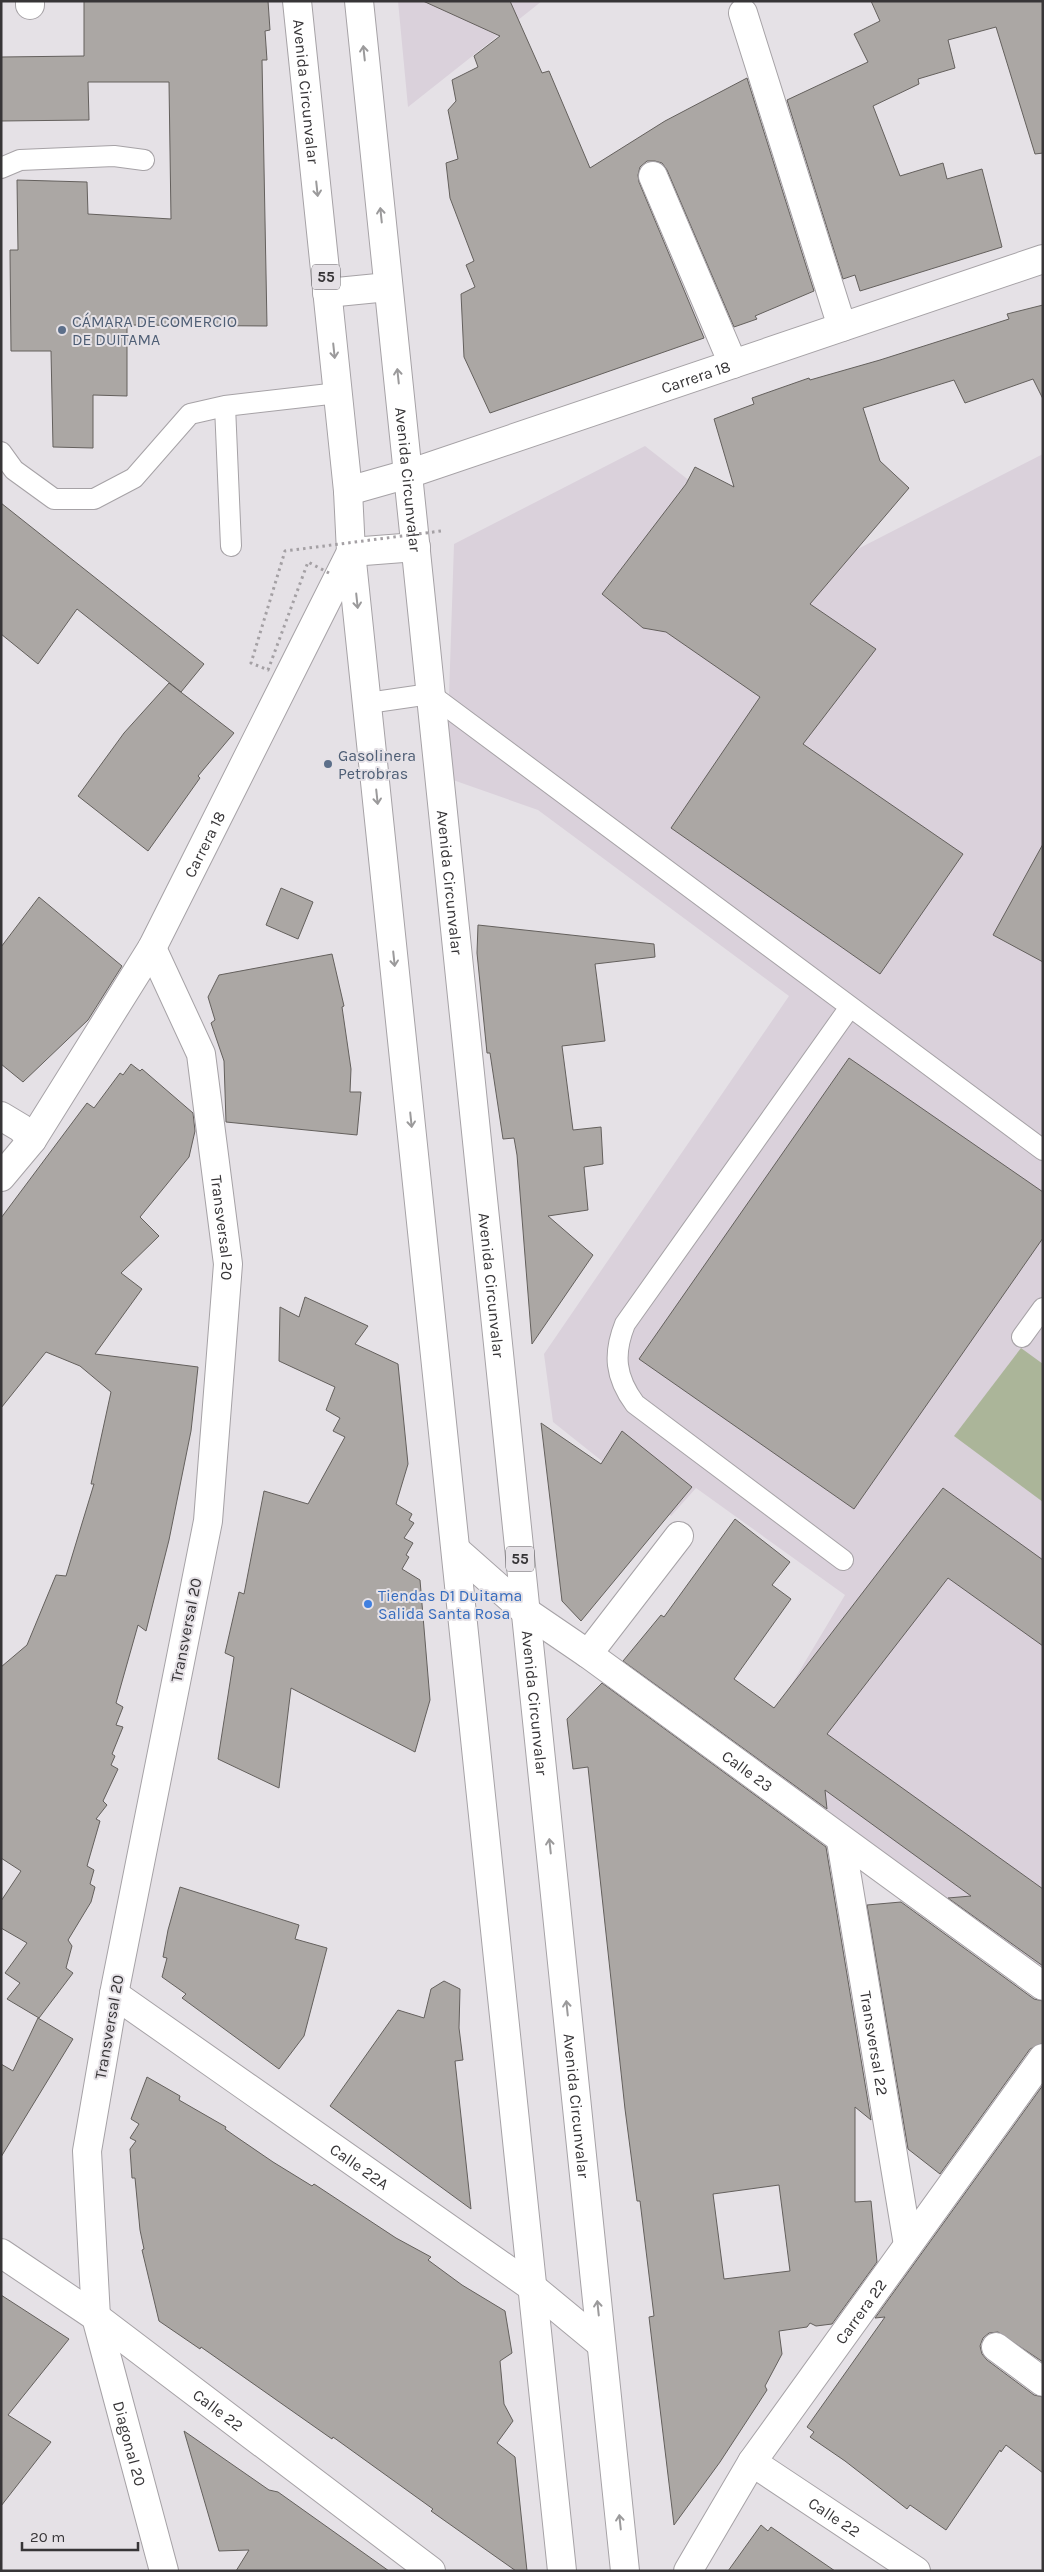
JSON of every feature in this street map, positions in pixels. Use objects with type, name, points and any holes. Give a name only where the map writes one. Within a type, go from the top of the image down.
[{"type":"main road","name":"Avenida Circunvalar","points":[[297,1],[348,491],[352,552],[562,2571]]},
{"type":"main road","name":"Avenida Circunvalar","points":[[359,1],[625,2571]]},
{"type":"main road","points":[[743,13],[842,327]]},
{"type":"main road","points":[[653,176],[733,364]]},
{"type":"main road","name":"Carrera 18","points":[[348,491],[408,474],[1043,259]]},
{"type":"main road","points":[[327,293],[388,287]]},
{"type":"main road","points":[[352,552],[416,547]]},
{"type":"main road","name":"Carrera 18","points":[[1,1177],[32,1140],[152,948],[352,552]]},
{"type":"main road","name":"Transversal 20","points":[[96,2317],[87,2151],[114,1994],[208,1520],[228,1264],[201,1054],[152,948]]},
{"type":"main road","points":[[1,1116],[21,1128],[32,1140]]},
{"type":"main road","points":[[588,1654],[679,1536]]},
{"type":"main road","name":"Calle 23","points":[[456,1550],[526,1611],[588,1654],[841,1841],[1043,1986]]},
{"type":"main road","name":"Transversal 22","points":[[841,1841],[908,2245]]},
{"type":"main road","name":"Calle 22A","points":[[114,1994],[532,2287],[601,2344]]},
{"type":"main road","name":"Carrera 22","points":[[688,2571],[752,2462],[1043,2058]]},
{"type":"main road","name":"Calle 22","points":[[1,2253],[96,2317],[431,2571]]},
{"type":"main road","name":"Diagonal 20","points":[[96,2317],[164,2571]]},
{"type":"main road","points":[[996,2347],[1043,2382]]},
{"type":"main road","name":"Calle 22","points":[[752,2462],[916,2571]]},
{"type":"lane","points":[[1,168],[20,160],[114,156],[144,160]]},
{"type":"lane","points":[[1,452],[14,470],[54,499],[94,499],[134,478],[190,414],[225,406],[338,392]]},
{"type":"lane","points":[[225,406],[232,546]]},
{"type":"lane","points":[[368,703],[430,694],[1043,1150]]},
{"type":"lane","points":[[843,1560],[635,1404],[625,1390],[618,1374],[616,1357],[619,1340],[625,1324],[850,1006]]},
{"type":"lane","points":[[1022,1337],[1043,1308]]},
{"type":"path","points":[[329,573],[308,562],[268,670],[251,663],[285,551],[441,531]]},
{"type":"shaded area","points":[[398,1],[542,1],[408,107]]},
{"type":"shaded area","points":[[645,446],[809,574],[1043,454],[1043,1989],[741,1769],[845,1595],[696,1488],[671,1516],[553,1422],[544,1354],[789,996],[538,810],[453,780],[448,727],[454,544]]},
{"type":"green space","points":[[1021,1348],[1043,1364],[1043,1502],[954,1436]]},
{"type":"building","points":[[84,1],[268,1],[270,30],[265,31],[267,60],[262,60],[267,326],[127,325],[127,396],[93,395],[93,448],[53,447],[51,351],[11,351],[10,250],[18,250],[17,180],[87,182],[88,214],[171,219],[169,82],[88,82],[89,120],[1,121],[1,57],[84,56]]},
{"type":"building","points":[[423,1],[510,1],[542,73],[549,71],[590,168],[665,121],[747,78],[814,291],[755,316],[757,319],[734,327],[667,170],[662,163],[647,161],[640,167],[639,182],[704,338],[490,413],[464,357],[461,294],[475,287],[466,265],[474,261],[450,198],[446,163],[458,159],[448,110],[456,101],[452,80],[478,67],[474,56],[500,36]]},
{"type":"building","points":[[871,1],[1043,1],[1043,153],[1035,154],[996,27],[948,40],[955,68],[918,79],[919,84],[873,106],[900,176],[943,163],[947,179],[982,169],[1002,247],[860,291],[855,275],[843,279],[787,100],[868,62],[854,34],[880,21]]},
{"type":"building","points":[[1043,305],[1043,399],[1033,379],[965,403],[954,380],[863,408],[880,461],[909,488],[810,604],[876,649],[803,744],[963,854],[880,974],[671,828],[760,697],[666,632],[643,628],[602,594],[686,484],[695,467],[734,487],[714,419],[754,404],[752,398],[809,378],[810,380],[880,360],[1009,319],[1007,314]]},
{"type":"building","points":[[1,503],[204,664],[181,692],[77,609],[38,664],[1,634]]},
{"type":"building","points":[[169,683],[234,733],[198,776],[200,778],[148,851],[78,796],[124,733]]},
{"type":"building","points":[[1043,844],[1043,962],[993,935]]},
{"type":"building","points":[[281,888],[313,902],[298,939],[266,925]]},
{"type":"building","points":[[39,897],[122,966],[88,1020],[23,1082],[1,1064],[1,947]]},
{"type":"building","points":[[478,925],[654,944],[655,957],[595,964],[605,1041],[562,1046],[573,1130],[601,1127],[603,1164],[584,1167],[588,1210],[548,1216],[593,1255],[532,1344],[517,1155],[514,1138],[503,1139],[490,1053],[487,1053],[477,953]]},
{"type":"building","points":[[332,954],[344,1006],[342,1007],[351,1069],[350,1092],[361,1092],[357,1135],[226,1122],[224,1061],[211,1023],[215,1020],[208,997],[219,975]]},
{"type":"building","points":[[849,1058],[1043,1192],[1043,1238],[854,1509],[639,1359]]},
{"type":"building","points":[[131,1064],[140,1071],[142,1069],[193,1113],[195,1131],[189,1157],[140,1217],[159,1236],[121,1273],[142,1289],[95,1354],[198,1367],[191,1431],[169,1540],[146,1631],[138,1625],[116,1703],[123,1707],[116,1725],[123,1727],[112,1754],[115,1756],[111,1765],[118,1769],[103,1801],[107,1805],[96,1819],[100,1821],[87,1866],[94,1870],[90,1884],[95,1887],[91,1902],[68,1940],[72,1946],[66,1968],[73,1973],[39,2018],[7,1999],[20,1983],[5,1973],[27,1943],[1,1928],[1,1901],[21,1871],[1,1858],[1,1667],[27,1645],[56,1575],[66,1576],[94,1484],[91,1484],[111,1392],[80,1366],[46,1352],[1,1408],[1,1218],[87,1103],[94,1108],[120,1073],[123,1075]]},
{"type":"building","points":[[305,1297],[368,1326],[355,1344],[398,1364],[408,1464],[396,1504],[412,1514],[409,1520],[414,1523],[404,1538],[413,1543],[406,1555],[409,1557],[402,1569],[420,1580],[430,1700],[415,1752],[291,1688],[279,1788],[218,1759],[234,1657],[225,1653],[239,1592],[244,1594],[264,1491],[308,1504],[345,1437],[333,1431],[340,1418],[326,1410],[335,1387],[279,1361],[280,1307],[299,1317]]},
{"type":"building","points":[[541,1423],[601,1464],[622,1431],[692,1487],[581,1621],[562,1601]]},
{"type":"building","points":[[943,1488],[1043,1560],[1043,1646],[948,1578],[827,1734],[1043,1889],[1043,1966],[948,1898],[971,1896],[825,1790],[827,1809],[623,1661],[661,1615],[664,1617],[735,1519],[790,1562],[772,1585],[791,1599],[734,1679],[774,1708]]},
{"type":"building","points":[[602,1683],[826,1847],[871,2120],[855,2107],[855,2202],[871,2201],[877,2262],[832,2324],[816,2326],[810,2323],[807,2327],[779,2331],[782,2354],[765,2386],[767,2390],[720,2462],[674,2525],[649,2317],[654,2316],[640,2201],[637,2201],[625,2109],[588,1767],[573,1769],[567,1719]],"holes":[[[779,2185],[790,2271],[724,2279],[713,2194]]]},
{"type":"building","points":[[180,1887],[299,1925],[295,1939],[327,1948],[304,2036],[279,2069],[182,1998],[186,1994],[162,1977],[167,1958],[163,1957],[168,1930]]},
{"type":"building","points":[[901,1902],[1034,1999],[1043,2001],[1043,2043],[1030,2049],[940,2174],[908,2149],[867,1905]]},
{"type":"building","points":[[444,1981],[460,1989],[459,2028],[463,2060],[455,2061],[471,2209],[330,2106],[398,2010],[424,2018],[431,1989]]},
{"type":"building","points":[[38,2018],[73,2039],[1,2157],[1,2064],[13,2071]]},
{"type":"building","points":[[147,2077],[180,2096],[179,2100],[226,2127],[225,2129],[273,2162],[312,2186],[314,2184],[396,2238],[431,2257],[428,2260],[462,2285],[505,2311],[512,2353],[500,2361],[504,2404],[513,2421],[497,2443],[515,2457],[527,2571],[516,2571],[431,2511],[433,2509],[333,2437],[332,2439],[201,2347],[200,2349],[159,2321],[142,2250],[144,2249],[140,2230],[135,2178],[132,2178],[130,2149],[136,2141],[130,2138],[139,2124],[131,2119]]},
{"type":"building","points":[[1043,2085],[1043,2362],[998,2332],[989,2333],[983,2338],[980,2346],[982,2354],[987,2360],[1034,2395],[1043,2397],[1043,2473],[1006,2445],[1001,2452],[1000,2450],[946,2530],[910,2505],[907,2509],[845,2461],[810,2437],[814,2432],[807,2427],[885,2317],[875,2318]]},
{"type":"building","points":[[1,2295],[69,2339],[8,2415],[51,2442],[1,2506]]},
{"type":"building","points":[[184,2431],[269,2490],[278,2492],[389,2571],[236,2571],[249,2550],[219,2551]]},
{"type":"building","points":[[761,2525],[768,2531],[771,2527],[835,2571],[728,2571]]},
{"type":"place","name":"CÁMARA DE COMERCIO DE DUITAMA","points":[[62,330]]},
{"type":"place","name":"Gasolinera Petrobras","points":[[328,764]]},
{"type":"place","name":"Tiendas D1 Duitama Salida Santa Rosa","points":[[368,1604]]}]
